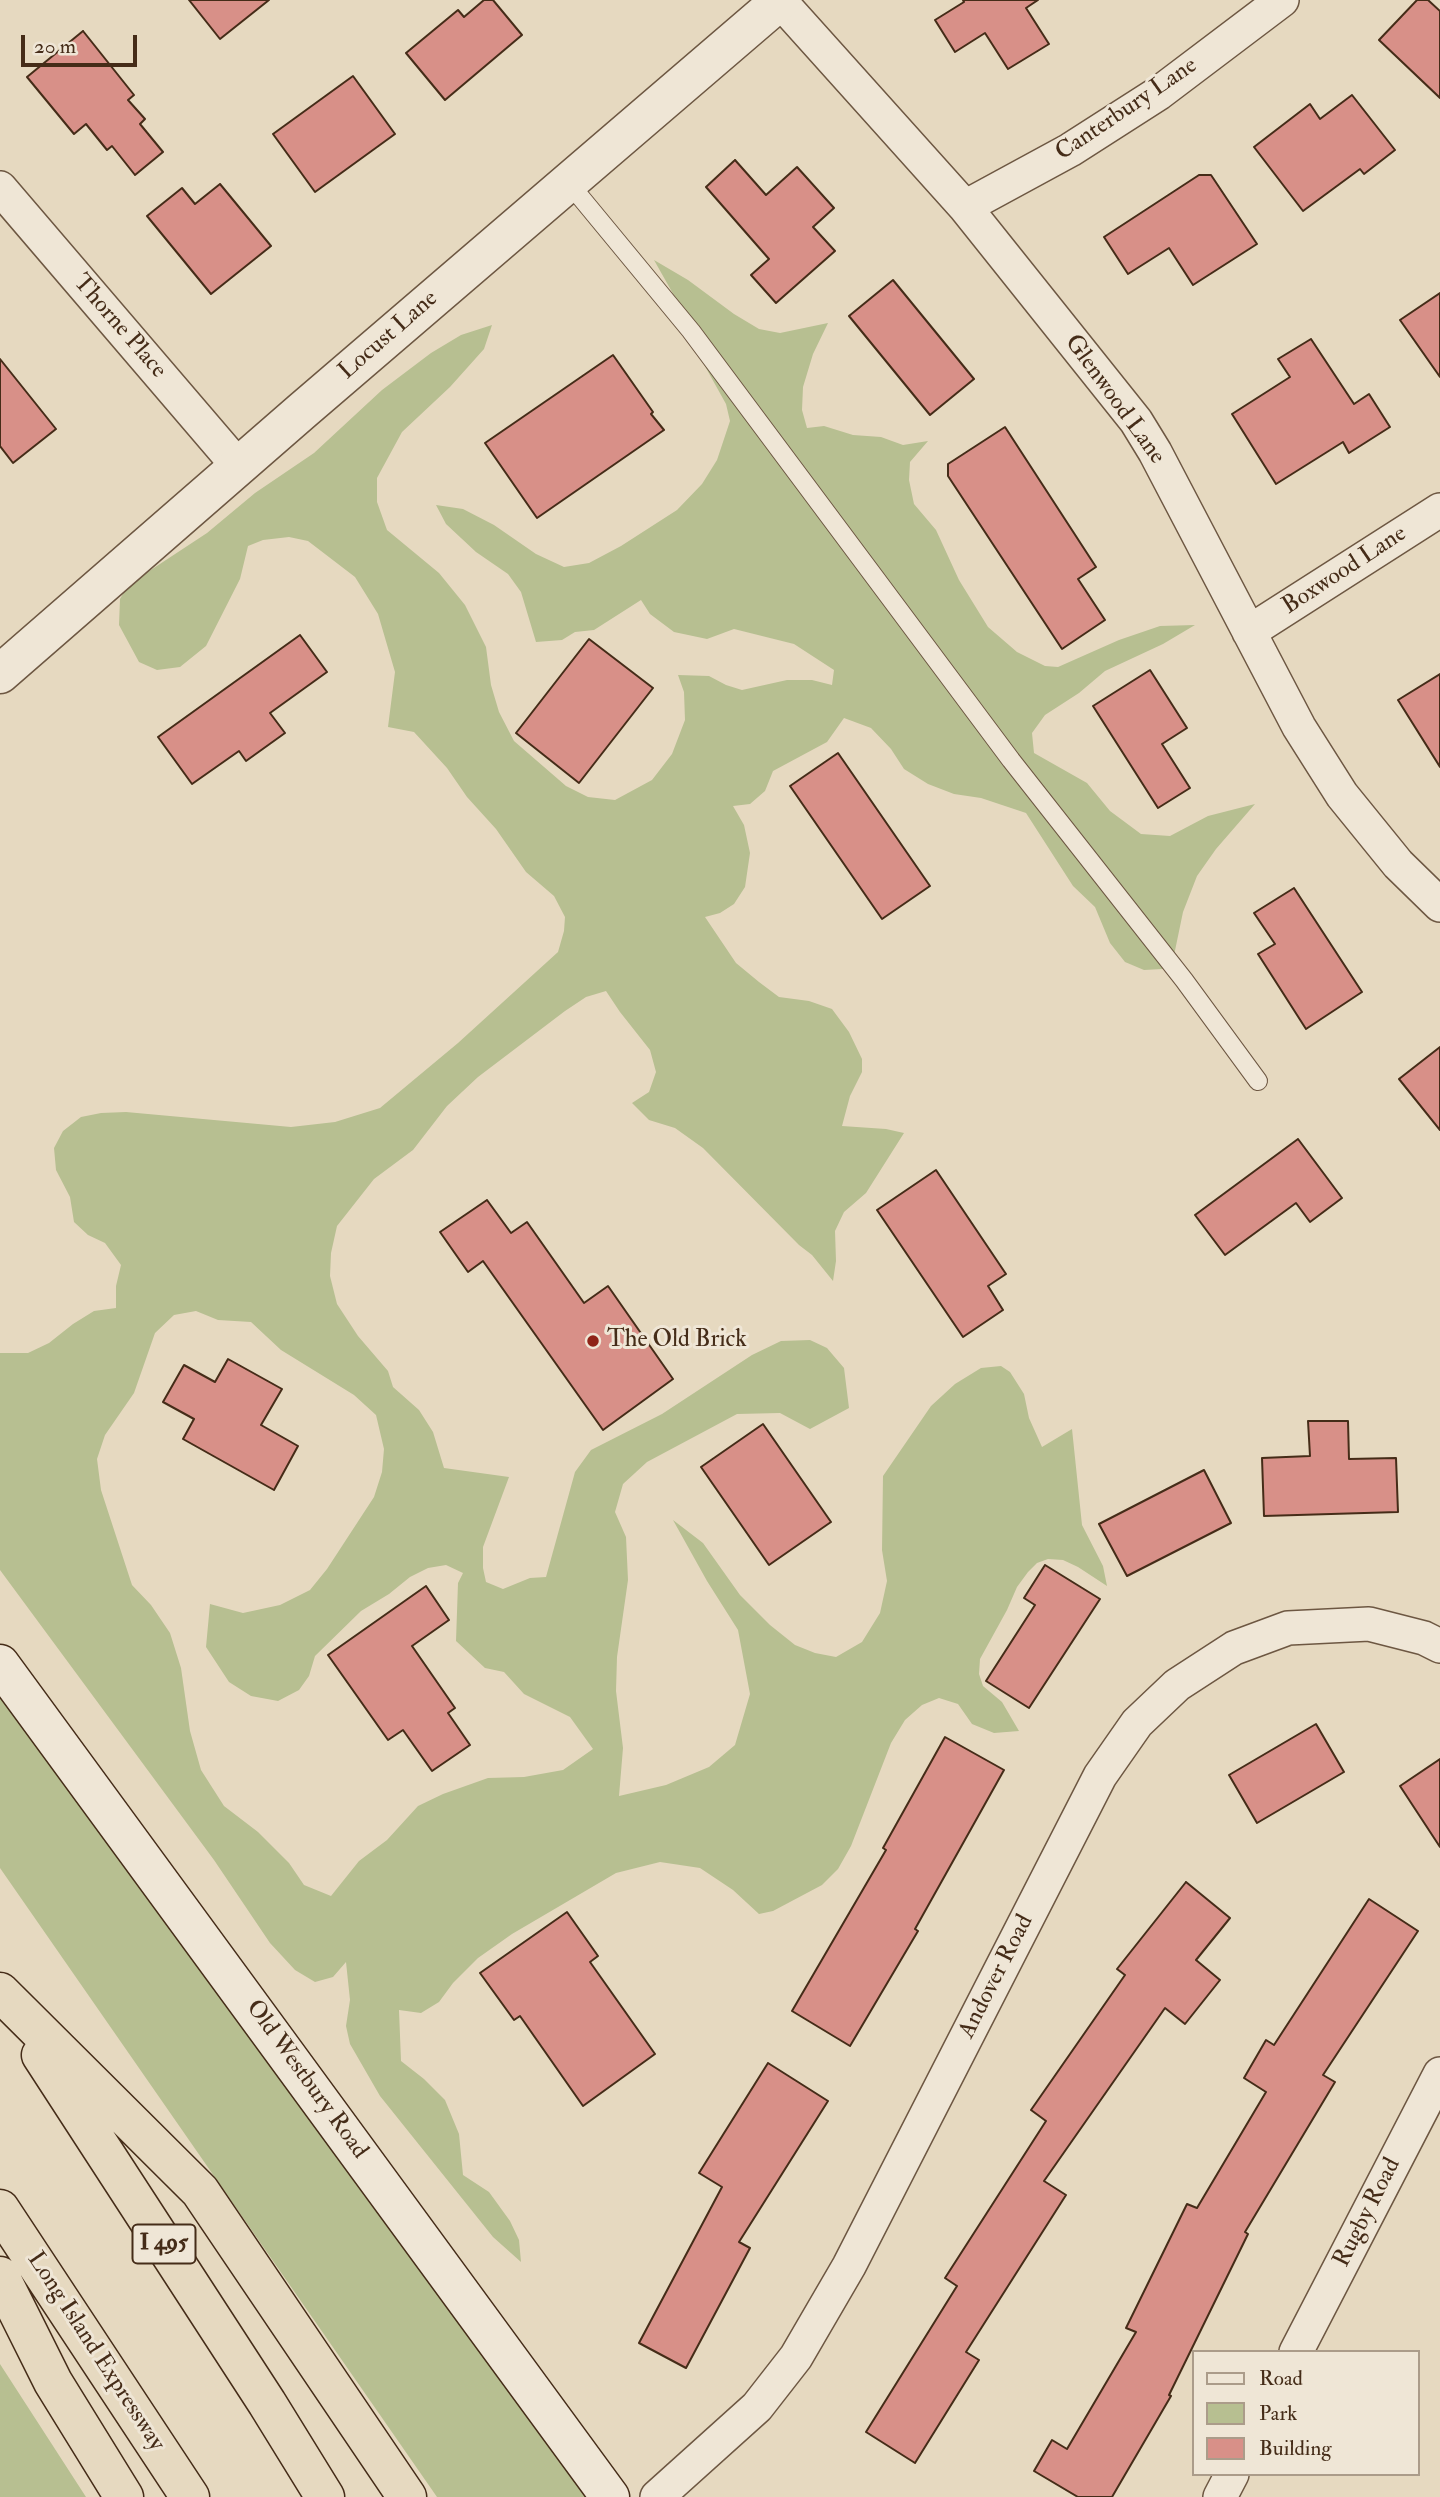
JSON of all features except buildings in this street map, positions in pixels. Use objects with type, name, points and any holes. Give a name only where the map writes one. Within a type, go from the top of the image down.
[{"type":"highway","name":"I 495","points":[[0,1992],[261,2393],[325,2497]]},
{"type":"highway","points":[[0,1992],[200,2191],[407,2497]]},
{"type":"highway","name":"Long Island Expressway","points":[[0,2209],[190,2497]]},
{"type":"highway","points":[[0,2276],[53,2382],[124,2497]]},
{"type":"street","name":"Glenwood Lane","points":[[780,0],[965,207],[1136,421],[1155,452],[1299,727],[1342,795],[1398,864],[1440,905]]},
{"type":"street","name":"Locust Lane","points":[[0,674],[780,0]]},
{"type":"street","name":"Canterbury Lane","points":[[965,207],[1070,150],[1158,93],[1282,0]]},
{"type":"street","name":"Thorne Place","points":[[0,188],[238,466]]},
{"type":"street","name":"Boxwood Lane","points":[[1250,632],[1440,510]]},
{"type":"street","name":"Andover Road","points":[[657,2497],[757,2407],[796,2357],[849,2266],[1100,1776],[1137,1723],[1177,1685],[1234,1648],[1288,1628],[1369,1624],[1424,1638],[1440,1646]]},
{"type":"street","name":"Old Westbury Road","points":[[0,1664],[610,2497]]},
{"type":"street","name":"Rugby Road","points":[[1297,2350],[1440,2074]]},
{"type":"street","points":[[1220,2497],[1231,2476]]},
{"type":"lane","points":[[568,182],[691,331],[1011,760],[1184,980],[1258,1081]]},
{"type":"green space","points":[[654,260],[759,329],[780,333],[828,323],[813,354],[803,387],[802,410],[807,428],[824,426],[853,435],[881,437],[903,445],[928,441],[910,462],[909,480],[914,504],[936,530],[959,580],[988,627],[1017,652],[1045,666],[1058,667],[1119,640],[1160,626],[1195,625],[1163,644],[1105,671],[1079,693],[1045,715],[1032,733],[1034,753],[1087,783],[1110,811],[1141,834],[1170,836],[1208,816],[1255,804],[1216,849],[1197,876],[1183,912],[1172,965],[1162,969],[1144,970],[1125,962],[1110,943],[1095,907],[1073,886],[1026,813],[981,798],[954,794],[928,784],[904,769],[891,749],[871,728],[844,718],[827,742],[773,771],[765,791],[750,804],[733,806],[744,825],[750,853],[745,887],[734,904],[720,913],[705,917],[736,963],[759,982],[779,997],[809,1001],[832,1009],[849,1032],[862,1059],[862,1072],[850,1096],[842,1126],[904,1133],[866,1193],[844,1212],[835,1231],[836,1261],[833,1281],[812,1255],[703,1148],[675,1128],[649,1120],[632,1103],[649,1092],[656,1072],[650,1050],[606,991],[586,997],[565,1011],[478,1077],[447,1106],[413,1150],[374,1179],[337,1226],[331,1253],[330,1276],[337,1304],[358,1336],[388,1371],[393,1387],[419,1410],[433,1432],[444,1468],[509,1477],[483,1547],[486,1582],[503,1589],[530,1578],[546,1577],[575,1472],[591,1450],[662,1414],[752,1355],[781,1341],[810,1340],[827,1348],[844,1368],[849,1408],[810,1429],[780,1413],[737,1414],[647,1462],[623,1484],[615,1512],[626,1537],[628,1580],[617,1657],[616,1691],[623,1748],[619,1796],[666,1785],[709,1767],[735,1745],[750,1694],[738,1630],[673,1520],[703,1543],[740,1595],[770,1625],[795,1645],[836,1657],[862,1642],[880,1613],[887,1581],[882,1550],[883,1476],[931,1406],[955,1384],[981,1368],[1001,1366],[1010,1372],[1024,1394],[1029,1418],[1042,1447],[1072,1429],[1082,1525],[1103,1566],[1107,1586],[1063,1560],[1048,1559],[1037,1563],[1028,1572],[1017,1587],[980,1659],[979,1674],[983,1686],[1002,1702],[1019,1731],[994,1733],[972,1724],[958,1704],[939,1698],[922,1705],[905,1720],[891,1743],[851,1846],[838,1869],[822,1885],[773,1911],[759,1914],[733,1890],[700,1868],[660,1862],[616,1873],[512,1934],[478,1958],[453,1983],[439,2002],[421,2013],[399,2010],[401,2061],[445,2100],[459,2134],[463,2175],[489,2192],[510,2221],[519,2240],[521,2262],[493,2237],[380,2096],[350,2044],[346,2026],[350,2000],[346,1962],[333,1977],[315,1982],[295,1970],[270,1943],[214,1860],[0,1570],[0,1353],[28,1353],[49,1343],[94,1311],[116,1308],[116,1286],[121,1265],[105,1243],[88,1235],[74,1222],[70,1197],[56,1170],[54,1148],[63,1131],[81,1117],[126,1112],[291,1127],[335,1122],[380,1108],[458,1043],[558,952],[564,931],[565,917],[554,896],[526,872],[496,829],[467,797],[447,768],[414,732],[388,727],[395,672],[378,614],[355,577],[308,541],[289,537],[263,540],[248,546],[240,579],[206,646],[180,667],[157,670],[139,662],[119,625],[120,599],[128,585],[207,533],[255,493],[314,453],[382,390],[431,353],[461,335],[492,325],[484,349],[450,387],[402,432],[377,478],[377,502],[387,530],[439,573],[465,605],[486,647],[491,685],[499,712],[514,741],[566,786],[588,797],[615,800],[652,780],[672,754],[685,720],[684,692],[678,675],[709,676],[742,690],[787,680],[812,680],[832,685],[834,670],[794,644],[734,629],[707,639],[674,632],[650,614],[641,600],[594,630],[575,632],[562,640],[536,642],[521,592],[508,574],[476,552],[446,524],[436,505],[463,509],[494,525],[536,554],[564,567],[589,563],[677,510],[702,484],[717,460],[730,421],[726,404],[701,359],[676,299]],"holes":[[[196,1311],[218,1320],[251,1322],[281,1350],[354,1395],[376,1415],[384,1449],[382,1472],[374,1497],[310,1590],[280,1605],[243,1613],[210,1604],[206,1647],[229,1682],[251,1696],[278,1701],[299,1690],[309,1676],[315,1656],[361,1611],[410,1577],[428,1568],[446,1565],[463,1573],[458,1583],[456,1641],[485,1668],[504,1672],[524,1694],[570,1717],[593,1749],[563,1770],[524,1777],[488,1778],[418,1806],[387,1840],[359,1861],[331,1896],[304,1885],[289,1863],[258,1832],[224,1806],[201,1770],[190,1731],[181,1668],[170,1633],[151,1605],[132,1585],[101,1490],[97,1459],[105,1435],[134,1393],[155,1333],[174,1315]]]},
{"type":"green space","points":[[0,1689],[355,2183],[587,2497],[437,2497],[0,1868]]},
{"type":"green space","points":[[0,2364],[86,2497],[0,2497]]},
{"type":"place","name":"The Old Brick","points":[[593,1341]]}]
